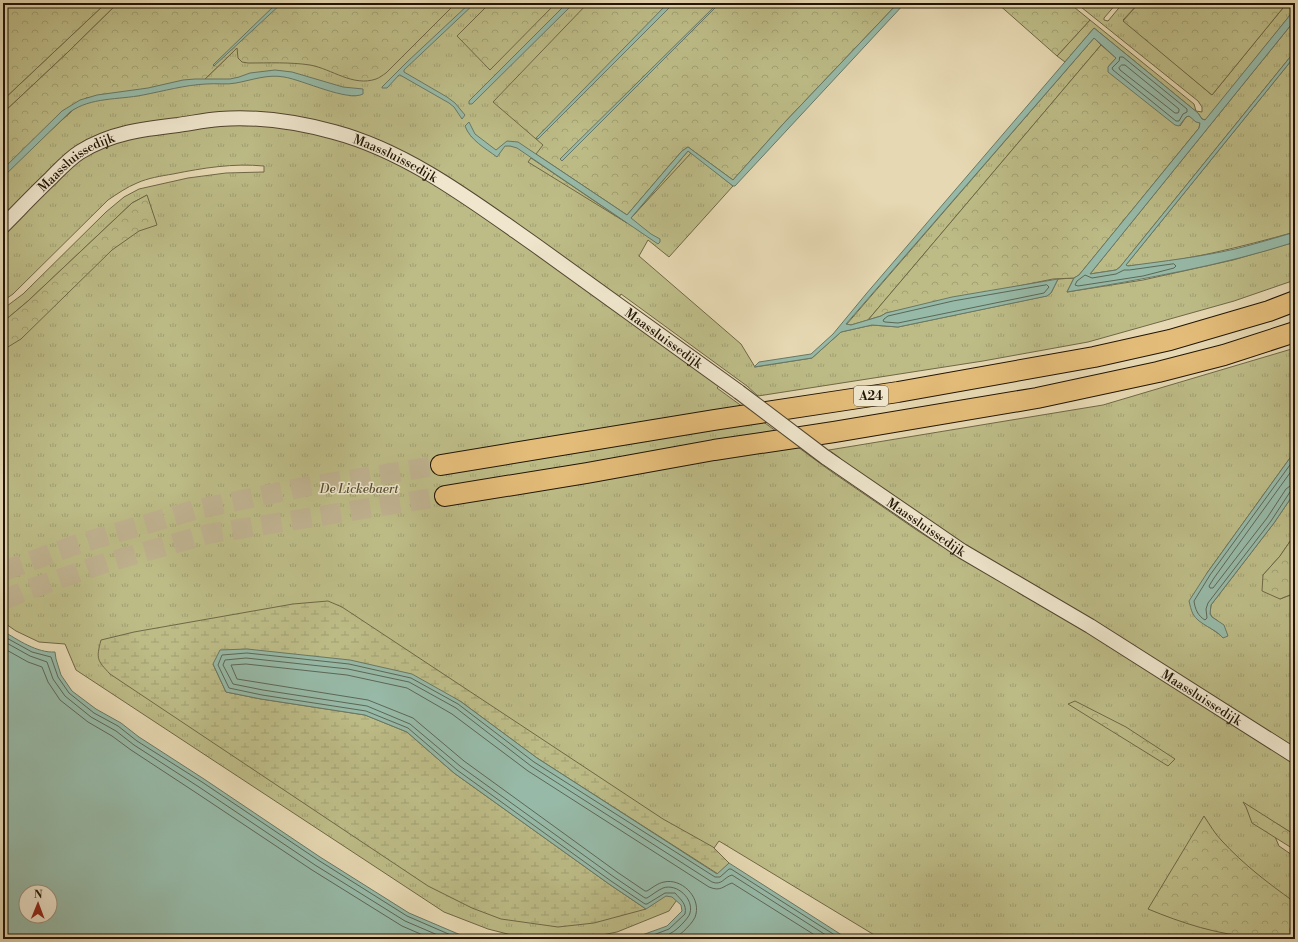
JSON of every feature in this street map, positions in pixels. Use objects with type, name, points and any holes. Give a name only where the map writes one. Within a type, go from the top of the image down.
[{"type":"highway","name":"A24","points":[[440,465],[700,422],[890,393],[1094,357],[1170,340],[1269,311],[1295,301]]},
{"type":"highway","name":"A24","points":[[446,496],[536,482],[714,450],[834,432],[1037,398],[1158,372],[1224,354],[1295,332]]},
{"type":"street","name":"Maassluissedijk","points":[[3,226],[64,165],[79,153],[100,141],[123,133],[220,119],[249,118],[305,125],[335,132],[359,140],[420,168],[472,201],[634,315],[825,457],[962,551],[1090,626],[1295,756]]},
{"type":"green space","points":[[10,3],[106,3],[3,100],[3,10]]},
{"type":"green space","points":[[106,3],[118,3],[3,113],[3,100]]},
{"type":"green space","points":[[118,3],[456,3],[386,73],[376,79],[359,81],[310,65],[242,62],[238,58],[237,48],[202,82],[141,92],[86,98],[3,174],[3,113]]},
{"type":"green space","name":"De Lickebaert","points":[[276,3],[654,3],[757,127],[713,170],[733,186],[669,257],[648,240],[639,256],[741,344],[755,367],[812,358],[841,332],[872,325],[898,327],[1046,296],[1051,293],[1058,279],[1074,278],[1067,292],[1143,280],[1233,260],[1295,242],[1295,280],[1234,301],[1088,342],[983,361],[758,396],[747,386],[621,294],[613,308],[719,386],[717,388],[832,472],[918,531],[954,554],[1106,643],[1295,763],[1295,835],[1267,818],[1279,846],[1295,857],[1295,939],[881,939],[719,841],[669,911],[617,932],[582,939],[527,939],[488,929],[444,912],[76,670],[65,644],[39,642],[16,631],[3,622],[3,335],[147,195],[132,203],[28,301],[3,322],[3,309],[23,294],[106,212],[124,197],[139,189],[188,178],[226,173],[264,172],[264,166],[241,165],[207,168],[155,177],[130,186],[108,200],[13,294],[3,301],[3,235],[68,170],[121,128],[3,218],[3,174],[86,98],[141,92],[202,82],[235,50]]},
{"type":"green space","points":[[490,3],[556,3],[490,70],[457,36]]},
{"type":"green space","points":[[588,3],[898,3],[784,123],[733,180],[688,147],[682,151],[627,215],[536,154],[543,145],[493,102]]},
{"type":"green space","points":[[997,3],[1069,3],[1090,20],[1057,56]]},
{"type":"green space","points":[[1076,3],[1117,3],[1104,18],[1104,20],[1108,21],[1123,3],[1139,3],[1123,20],[1212,95],[1287,3],[1295,3],[1295,9],[1206,120],[1202,119],[1198,113],[1094,28],[1065,62],[1057,56],[1090,20],[1194,104],[1196,111],[1202,112],[1202,107],[1198,101]]},
{"type":"green space","points":[[1139,3],[1287,3],[1212,95],[1123,21]]},
{"type":"green space","points":[[1295,20],[1295,51],[1120,267],[1116,270],[1090,274]]},
{"type":"green space","points":[[1094,38],[1101,45],[868,320],[846,325]]},
{"type":"green space","points":[[1101,45],[1116,58],[1108,67],[1180,126],[1186,117],[1189,116],[1200,123],[1199,128],[1079,275],[1074,278],[1053,279],[886,313],[868,320]]},
{"type":"green space","points":[[1295,56],[1295,232],[1191,257],[1127,266],[1126,265]]},
{"type":"green space","points":[[688,151],[691,153],[631,218]]},
{"type":"green space","points":[[531,158],[627,223],[528,162]]},
{"type":"green space","points":[[147,195],[157,225],[139,231],[112,250],[21,339],[3,350],[3,322],[28,301],[132,203]]},
{"type":"green space","points":[[1295,348],[1295,451],[1207,573],[1200,621],[1223,638],[1218,621],[1212,617],[1210,613],[1211,605],[1274,523],[1295,492],[1295,534],[1280,556],[1263,575],[1280,599],[1295,593],[1295,749],[974,552],[841,463],[840,458],[829,450],[1103,405]]},
{"type":"green space","points":[[1295,534],[1295,593],[1280,599],[1262,591],[1263,575],[1280,556]]},
{"type":"green space","points":[[328,601],[342,607],[663,819],[713,847],[729,863],[718,874],[537,758],[460,701],[213,664],[226,692],[365,715],[407,732],[454,773],[646,909],[594,923],[558,927],[501,919],[472,908],[428,886],[110,674],[100,662],[98,655],[101,640],[134,632],[293,604]]},
{"type":"green space","points":[[1075,701],[1126,727],[1175,759],[1168,766],[1068,704]]},
{"type":"green space","points":[[1243,802],[1295,835],[1295,850],[1252,823]]},
{"type":"green space","points":[[1204,816],[1219,838],[1238,858],[1293,901],[1290,931],[1293,939],[1256,939],[1255,937],[1227,934],[1174,919],[1148,909]]},
{"type":"water","points":[[277,3],[282,3],[214,66],[213,65]]},
{"type":"water","points":[[470,3],[475,3],[404,70],[404,72],[455,103],[465,115],[462,119],[454,107],[449,103],[400,75],[387,88],[382,88],[407,62]]},
{"type":"water","points":[[567,3],[574,3],[472,104],[469,104],[469,101]]},
{"type":"water","points":[[668,3],[674,3],[538,139],[536,138]]},
{"type":"water","points":[[718,3],[720,3],[562,161],[560,159]]},
{"type":"water","points":[[898,3],[905,3],[735,186],[688,151],[631,218],[651,234],[660,239],[658,244],[517,148],[505,146],[497,157],[474,140],[465,126],[469,122],[475,134],[496,150],[507,141],[518,142],[627,215],[682,151],[688,147],[733,180],[784,123]]},
{"type":"water","points":[[1295,9],[1295,20],[1090,274],[1116,270],[1120,267],[1295,51],[1295,56],[1126,265],[1168,261],[1222,252],[1295,232],[1295,242],[1267,251],[1210,265],[1153,277],[1067,292],[1074,278],[1079,275],[1199,128],[1200,123],[1196,122],[1189,116],[1186,117],[1179,126],[1175,125],[1108,72],[1108,67],[1116,58],[1094,38],[846,324],[851,325],[881,316],[886,313],[952,297],[1058,279],[1051,293],[1047,296],[898,327],[872,325],[841,332],[812,358],[754,367],[759,362],[811,354],[833,334],[1094,28],[1205,120]]},
{"type":"water","points":[[275,70],[292,72],[343,87],[363,89],[363,94],[356,96],[336,93],[292,79],[272,76],[233,84],[190,86],[134,97],[96,101],[78,107],[70,112],[3,177],[3,169],[62,111],[80,100],[97,95],[148,88],[183,80],[230,79],[250,73]]},
{"type":"water","points":[[1295,451],[1295,492],[1274,523],[1211,605],[1210,614],[1224,625],[1228,636],[1223,638],[1196,618],[1192,612],[1189,601],[1207,573]]},
{"type":"water","points":[[3,631],[21,642],[35,648],[48,652],[55,652],[61,675],[72,691],[96,709],[121,723],[139,737],[320,857],[409,913],[470,939],[3,939]]},
{"type":"water","points":[[247,649],[350,660],[412,674],[460,701],[537,758],[717,874],[729,863],[848,939],[631,939],[667,926],[682,911],[681,905],[672,897],[666,896],[646,909],[454,773],[407,732],[365,715],[226,692],[213,664],[220,650]]},
{"type":"tunnel","points":[[3,571],[78,544],[198,509],[304,487],[441,465]]},
{"type":"tunnel","points":[[3,600],[108,562],[208,534],[445,496]]}]
